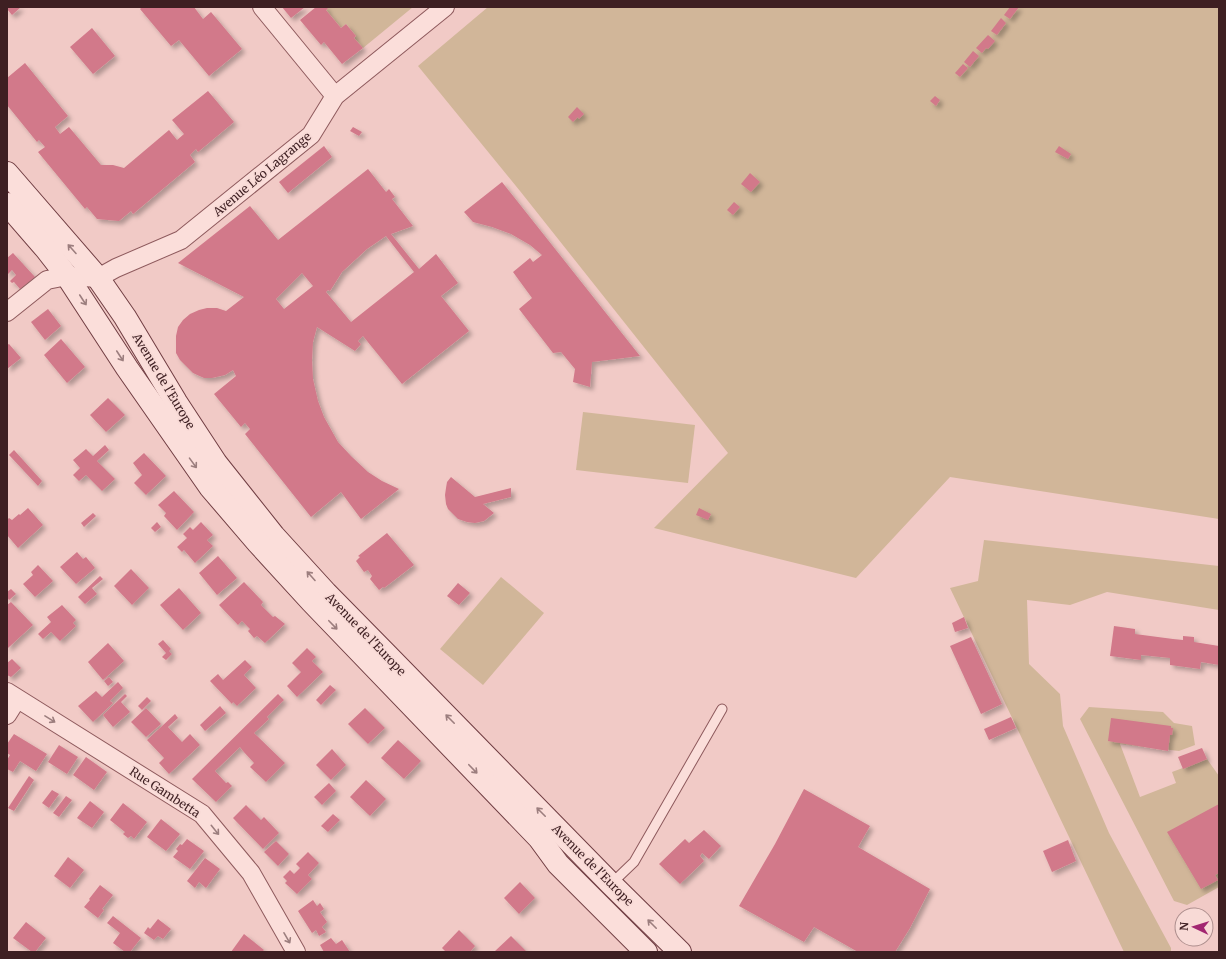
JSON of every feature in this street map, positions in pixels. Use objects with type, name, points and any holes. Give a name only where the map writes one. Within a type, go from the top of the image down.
[{"type":"main road","name":"Avenue de l'Europe","points":[[7,173],[98,278],[125,317],[176,402],[216,463],[274,536],[603,892],[646,952]]},
{"type":"main road","name":"Avenue de l'Europe","points":[[7,204],[67,276],[172,434],[215,492],[258,543],[311,601],[539,838],[558,864],[603,892],[680,952]]},
{"type":"street","points":[[262,7],[335,96]]},
{"type":"street","name":"Avenue Léo Lagrange","points":[[98,278],[116,268],[181,240],[311,135],[335,96],[445,7]]},
{"type":"street","points":[[7,312],[47,280],[67,276],[98,278]]},
{"type":"street","points":[[7,715],[12,696]]},
{"type":"street","name":"Rue Gambetta","points":[[12,696],[202,814],[251,874],[296,952]]},
{"type":"lane","points":[[603,892],[634,862],[722,709]]},
{"type":"shaded area","points":[[326,7],[413,7],[363,48],[354,38],[356,36],[346,24],[341,28],[326,10]]},
{"type":"shaded area","points":[[488,7],[1219,7],[1219,519],[950,477],[856,578],[654,528],[728,453],[520,191],[418,66]]},
{"type":"shaded area","points":[[583,412],[695,425],[688,483],[576,470]]},
{"type":"shaded area","points":[[984,540],[1219,566],[1219,610],[1107,592],[1070,605],[1027,600],[1029,664],[1060,694],[1063,726],[1109,833],[1171,948],[1171,952],[1124,952],[950,588],[978,581]]},
{"type":"shaded area","points":[[501,577],[544,613],[483,685],[440,649]]},
{"type":"shaded area","points":[[1089,707],[1163,712],[1174,723],[1192,726],[1195,745],[1179,751],[1120,744],[1140,797],[1176,783],[1172,772],[1207,759],[1219,776],[1219,887],[1187,905],[1174,901],[1080,719]]},
{"type":"building","points":[[7,7],[21,7],[12,15]]},
{"type":"building","points":[[142,7],[194,7],[203,19],[211,12],[242,49],[209,76],[179,40],[171,46],[140,9]]},
{"type":"building","points":[[282,7],[305,7],[291,18]]},
{"type":"building","points":[[316,7],[326,7],[328,9],[326,10],[341,28],[346,24],[356,36],[354,38],[363,48],[342,64],[324,42],[321,45],[300,20]]},
{"type":"building","points":[[1010,7],[1019,7],[1010,19],[1004,15]]},
{"type":"building","points":[[1001,18],[1006,23],[997,35],[991,31]]},
{"type":"building","points":[[92,28],[115,56],[93,74],[70,47]]},
{"type":"building","points":[[988,35],[995,41],[982,53],[976,48]]},
{"type":"building","points":[[973,51],[979,56],[970,67],[964,62]]},
{"type":"building","points":[[25,63],[68,116],[55,127],[60,134],[69,127],[101,165],[113,165],[124,168],[169,130],[177,140],[184,134],[172,120],[208,91],[234,122],[198,152],[196,149],[190,155],[195,162],[133,214],[131,211],[119,221],[97,219],[87,207],[85,209],[38,152],[45,147],[39,140],[37,142],[7,105],[7,78]]},
{"type":"building","points":[[963,64],[968,68],[960,77],[955,73]]},
{"type":"building","points":[[935,96],[940,100],[936,106],[930,101]]},
{"type":"building","points":[[577,107],[584,114],[573,122],[568,117]]},
{"type":"building","points":[[353,127],[362,132],[359,136],[350,131]]},
{"type":"building","points":[[324,146],[332,157],[288,193],[279,182]]},
{"type":"building","points":[[1059,146],[1071,154],[1068,159],[1055,152]]},
{"type":"building","points":[[368,169],[386,192],[389,189],[395,197],[392,199],[413,226],[391,234],[419,269],[436,254],[458,283],[441,296],[469,331],[402,384],[363,336],[358,341],[361,344],[355,351],[317,327],[313,342],[313,379],[318,401],[324,417],[338,442],[351,456],[368,472],[399,489],[361,519],[341,492],[311,517],[245,434],[250,429],[245,423],[241,427],[214,394],[236,376],[233,370],[225,375],[204,378],[193,373],[180,360],[176,353],[176,336],[178,327],[190,314],[207,308],[217,308],[226,311],[244,297],[178,263],[250,206],[278,240]],"holes":[[[386,236],[414,272],[351,322],[326,292],[328,290],[330,291],[342,272],[367,249]],[[302,273],[313,286],[284,309],[276,299]]]},
{"type":"building","points":[[750,173],[760,182],[751,192],[741,184]]},
{"type":"building","points":[[502,182],[640,356],[592,362],[590,387],[573,382],[575,369],[561,352],[553,353],[519,309],[532,298],[513,272],[530,258],[533,262],[542,255],[530,245],[511,234],[473,222],[464,212]]},
{"type":"building","points":[[734,202],[740,207],[733,215],[727,210]]},
{"type":"building","points":[[13,253],[35,277],[20,289],[14,282],[12,283],[10,281],[16,275],[12,270],[7,275],[7,258]]},
{"type":"building","points":[[48,309],[61,326],[45,340],[31,322]]},
{"type":"building","points":[[61,339],[85,367],[67,383],[44,355]]},
{"type":"building","points":[[9,344],[21,358],[7,369],[7,345]]},
{"type":"building","points":[[108,398],[125,415],[106,432],[90,415]]},
{"type":"building","points":[[105,445],[109,450],[97,461],[115,479],[102,491],[86,475],[79,481],[73,475],[80,468],[73,460],[86,449],[93,456]]},
{"type":"building","points":[[14,450],[42,481],[38,486],[9,455]]},
{"type":"building","points":[[144,453],[166,476],[146,495],[134,483],[142,475],[133,463]]},
{"type":"building","points":[[451,477],[475,497],[511,488],[511,497],[483,504],[494,513],[484,521],[475,523],[458,519],[448,509],[446,504],[445,495],[447,482]]},
{"type":"building","points":[[174,491],[194,512],[177,530],[164,516],[166,513],[158,505]]},
{"type":"building","points":[[28,508],[43,525],[18,548],[7,535],[7,520],[9,518],[12,520]]},
{"type":"building","points":[[699,508],[711,514],[708,520],[696,515]]},
{"type":"building","points":[[93,513],[96,516],[84,527],[81,523]]},
{"type":"building","points":[[157,522],[161,527],[155,532],[151,528]]},
{"type":"building","points":[[201,522],[213,535],[207,540],[213,546],[195,563],[184,550],[182,552],[177,547],[187,538],[183,534],[190,527],[193,530]]},
{"type":"building","points":[[387,533],[414,565],[384,588],[383,587],[379,590],[370,579],[372,576],[368,570],[364,572],[356,561],[360,557],[358,556]]},
{"type":"building","points":[[77,552],[83,559],[86,557],[95,568],[76,584],[60,567]]},
{"type":"building","points":[[218,556],[237,578],[217,595],[199,573]]},
{"type":"building","points":[[38,565],[53,581],[35,597],[23,584],[33,575],[31,572]]},
{"type":"building","points":[[131,569],[149,588],[132,605],[114,586]]},
{"type":"building","points":[[100,576],[103,579],[92,588],[97,594],[85,604],[78,597]]},
{"type":"building","points":[[244,582],[263,602],[261,605],[273,617],[275,616],[285,624],[265,643],[257,636],[254,638],[248,631],[250,629],[242,621],[238,625],[219,605]]},
{"type":"building","points":[[458,583],[470,593],[459,605],[447,596]]},
{"type":"building","points":[[179,588],[201,613],[183,630],[160,605]]},
{"type":"building","points":[[11,589],[16,594],[9,600],[7,597],[7,592]]},
{"type":"building","points":[[11,602],[33,625],[8,648],[7,605]]},
{"type":"building","points":[[62,605],[76,620],[73,623],[76,626],[60,641],[51,632],[43,639],[38,634],[51,622],[47,617]]},
{"type":"building","points":[[964,617],[968,628],[955,632],[952,623]]},
{"type":"building","points":[[1114,626],[1135,629],[1135,634],[1183,640],[1183,636],[1194,637],[1194,642],[1219,646],[1219,665],[1201,662],[1200,669],[1170,665],[1170,658],[1141,655],[1141,660],[1110,656]]},
{"type":"building","points":[[971,637],[1002,704],[981,714],[950,646]]},
{"type":"building","points":[[163,640],[171,649],[169,651],[172,654],[166,660],[162,657],[166,653],[158,644]]},
{"type":"building","points":[[108,643],[124,661],[103,680],[88,662]]},
{"type":"building","points":[[307,648],[316,657],[312,661],[323,672],[297,697],[287,686],[301,672],[292,663]]},
{"type":"building","points":[[12,659],[21,668],[11,677],[7,675],[7,663]]},
{"type":"building","points":[[245,660],[252,667],[244,675],[256,688],[237,706],[233,702],[232,704],[210,681],[218,674],[223,680]]},
{"type":"building","points":[[109,677],[113,682],[108,686],[104,681]]},
{"type":"building","points":[[118,682],[123,688],[110,701],[113,703],[93,722],[78,706],[96,691],[102,697]]},
{"type":"building","points":[[330,685],[336,690],[321,705],[316,700]]},
{"type":"building","points":[[125,694],[127,696],[121,702],[130,712],[113,727],[103,715]]},
{"type":"building","points":[[278,694],[284,700],[267,717],[269,719],[254,733],[285,763],[266,782],[250,767],[254,763],[240,747],[215,771],[226,783],[228,782],[232,786],[216,802],[192,779]]},
{"type":"building","points":[[147,697],[151,701],[142,710],[138,706]]},
{"type":"building","points":[[220,706],[226,713],[205,731],[200,725]]},
{"type":"building","points":[[146,708],[161,724],[146,737],[131,722]]},
{"type":"building","points":[[365,708],[385,728],[368,744],[348,724]]},
{"type":"building","points":[[175,714],[178,718],[168,727],[182,742],[190,734],[200,745],[169,774],[159,763],[164,758],[147,740]]},
{"type":"building","points":[[1011,717],[1016,728],[989,740],[984,729]]},
{"type":"building","points":[[1111,718],[1171,726],[1171,728],[1173,728],[1172,735],[1170,735],[1168,751],[1108,741]]},
{"type":"building","points":[[14,734],[47,754],[36,771],[20,761],[13,772],[7,769],[7,760],[10,755],[7,753],[7,744]]},
{"type":"building","points":[[398,740],[421,761],[404,779],[381,758]]},
{"type":"building","points":[[59,745],[78,757],[67,774],[48,762]]},
{"type":"building","points":[[1202,748],[1207,759],[1183,769],[1178,757]]},
{"type":"building","points":[[332,749],[346,765],[331,780],[316,765]]},
{"type":"building","points":[[86,757],[107,772],[94,790],[73,775]]},
{"type":"building","points":[[29,776],[34,780],[14,811],[8,808]]},
{"type":"building","points":[[366,780],[386,799],[370,816],[350,797]]},
{"type":"building","points":[[329,783],[336,791],[322,805],[314,797]]},
{"type":"building","points":[[804,789],[870,826],[858,847],[930,889],[910,928],[895,952],[858,952],[814,927],[804,942],[739,906],[775,844]]},
{"type":"building","points":[[52,790],[59,794],[49,808],[42,803]]},
{"type":"building","points":[[66,796],[72,800],[59,817],[53,813]]},
{"type":"building","points":[[90,801],[104,812],[92,828],[77,818]]},
{"type":"building","points":[[123,803],[147,822],[134,839],[131,836],[128,838],[123,834],[125,832],[110,820]]},
{"type":"building","points":[[1219,804],[1219,873],[1215,875],[1218,880],[1201,889],[1167,832]]},
{"type":"building","points":[[246,805],[261,820],[264,817],[279,833],[263,849],[233,818]]},
{"type":"building","points":[[333,814],[340,820],[328,832],[321,826]]},
{"type":"building","points":[[161,819],[180,834],[166,851],[147,837]]},
{"type":"building","points":[[704,830],[721,846],[709,859],[702,853],[700,856],[704,861],[680,884],[659,864],[685,839],[689,843]]},
{"type":"building","points":[[187,839],[204,851],[190,869],[173,857],[178,851],[176,849]]},
{"type":"building","points":[[1068,840],[1076,861],[1052,872],[1043,851]]},
{"type":"building","points":[[276,841],[289,854],[278,866],[264,852]]},
{"type":"building","points":[[308,852],[319,863],[308,875],[312,879],[297,894],[285,883],[287,881],[283,877],[290,870],[294,874],[300,868],[296,864]]},
{"type":"building","points":[[68,857],[84,870],[70,888],[54,876]]},
{"type":"building","points":[[205,858],[220,869],[206,888],[199,882],[195,888],[187,881]]},
{"type":"building","points":[[520,882],[535,898],[519,914],[504,898]]},
{"type":"building","points":[[100,885],[113,895],[102,909],[104,910],[98,918],[84,907]]},
{"type":"building","points":[[313,900],[317,906],[320,903],[324,909],[320,912],[327,922],[322,927],[326,932],[319,936],[316,930],[312,933],[298,911]]},
{"type":"building","points":[[113,916],[141,938],[130,952],[125,952],[113,943],[120,933],[107,923]]},
{"type":"building","points":[[158,919],[171,929],[163,939],[158,936],[154,940],[144,933],[148,927],[150,929]]},
{"type":"building","points":[[26,922],[46,938],[35,952],[32,952],[13,938]]},
{"type":"building","points":[[459,930],[475,946],[470,952],[446,952],[442,948]]},
{"type":"building","points":[[244,934],[264,950],[262,952],[231,952]]},
{"type":"building","points":[[511,936],[527,952],[494,952]]},
{"type":"building","points":[[331,938],[336,944],[342,940],[350,952],[324,952],[320,945]]}]
